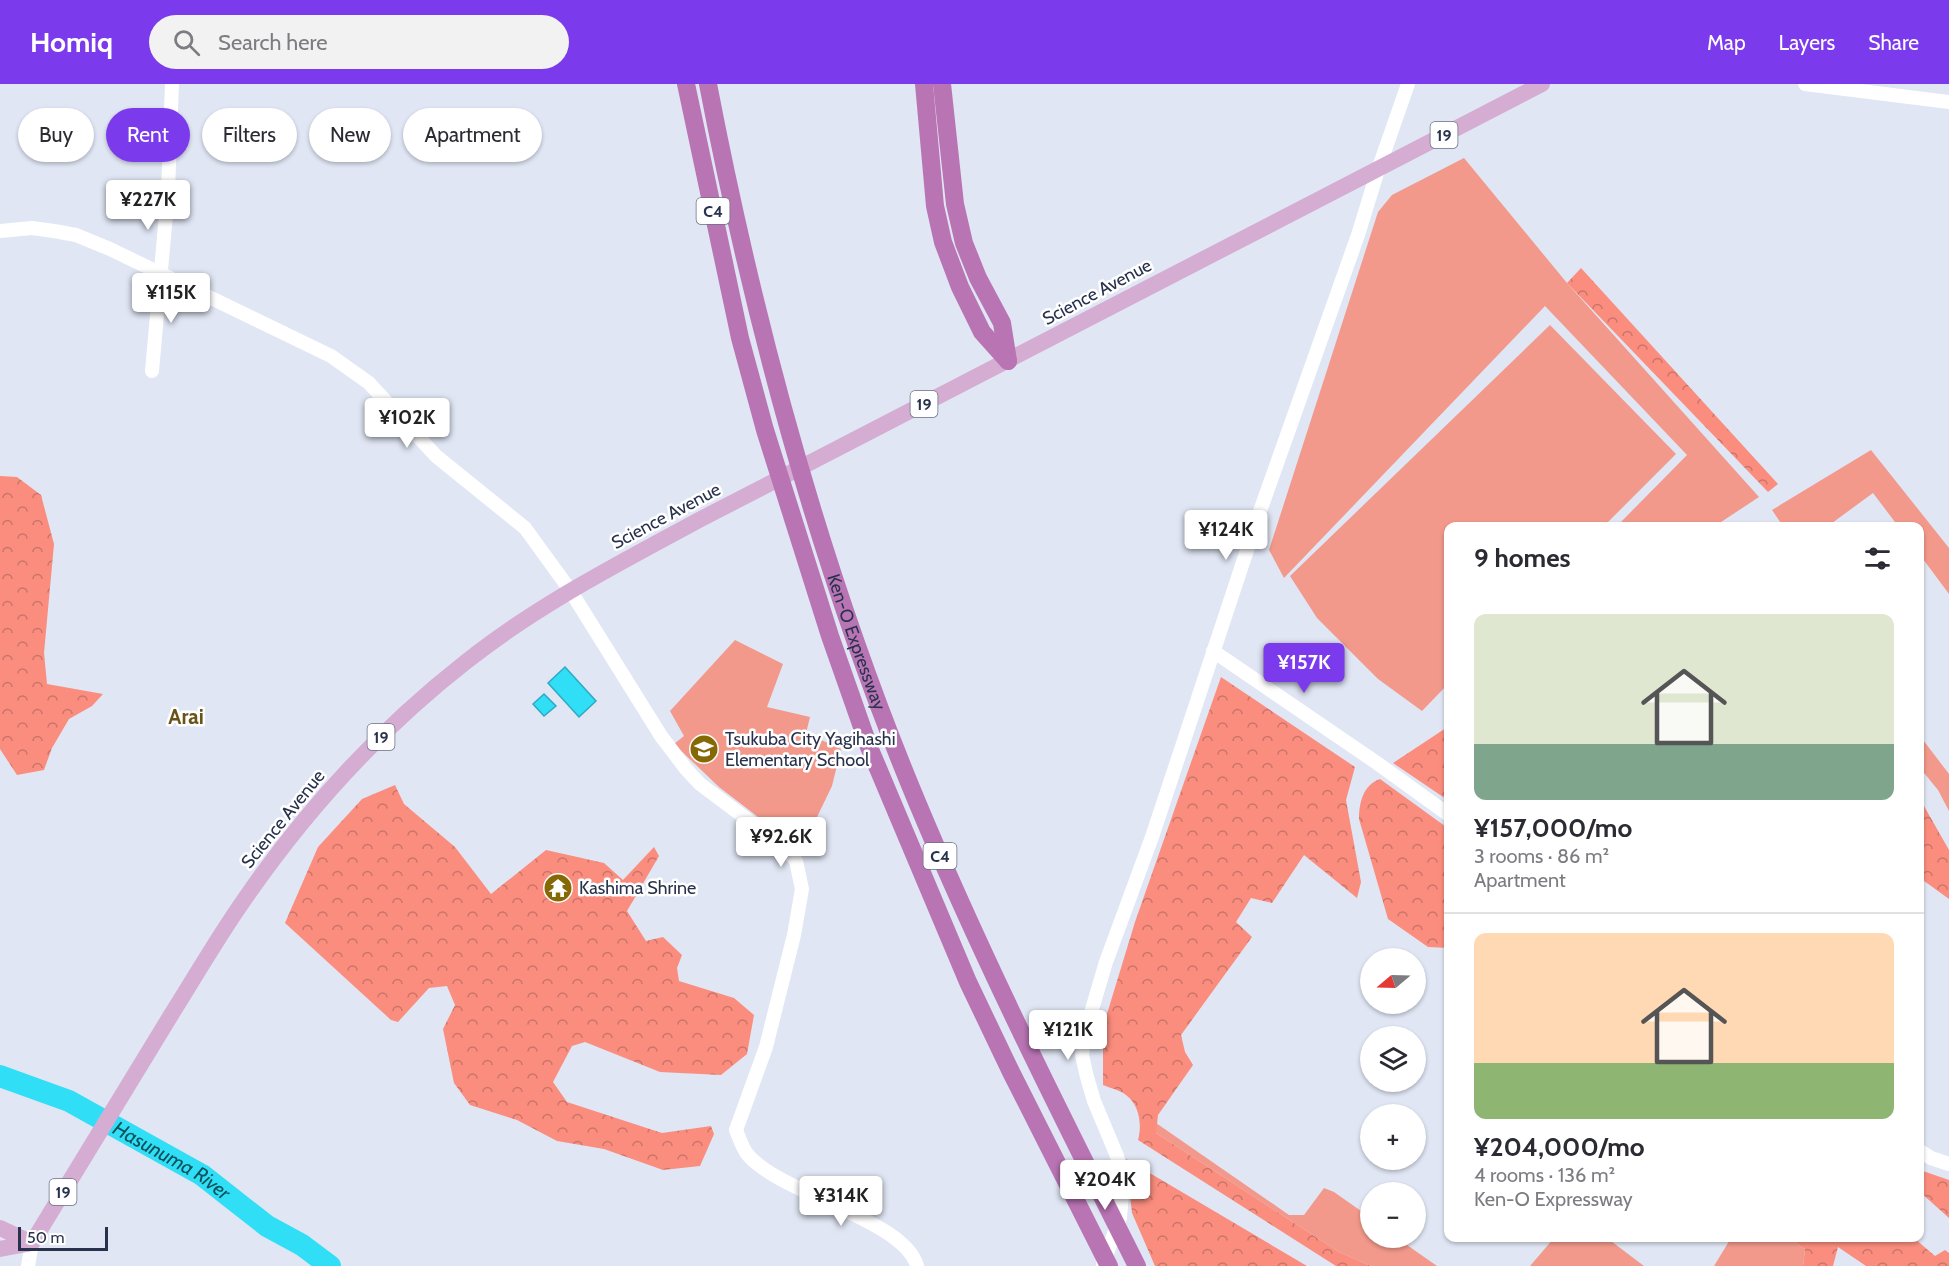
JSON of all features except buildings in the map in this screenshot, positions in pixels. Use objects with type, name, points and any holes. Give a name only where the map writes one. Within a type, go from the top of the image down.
[{"type":"highway","points":[[676,84],[721,279],[740,338]]},
{"type":"highway","name":"Ken-O Expressway","points":[[686,84],[740,338],[765,430],[830,636],[874,758],[973,992],[1109,1266]]},
{"type":"highway","name":"Ken-O Expressway","points":[[708,84],[760,320],[823,543],[857,644],[916,799],[974,933],[1137,1266]]},
{"type":"highway","points":[[721,84],[726,120],[721,150]]},
{"type":"highway","points":[[924,84],[935,206],[943,242],[960,287],[982,332],[1008,361]]},
{"type":"highway","points":[[942,84],[955,204],[964,243],[978,278],[1002,323],[1008,361]]},
{"type":"main road","name":"Science Avenue","points":[[32,1243],[110,1113],[235,914],[276,855],[319,802],[361,756],[421,699],[496,639],[570,590],[709,515],[1542,84]]},
{"type":"main road","points":[[0,1228],[32,1243]]},
{"type":"main road","points":[[0,1249],[32,1243]]},
{"type":"street","points":[[152,371],[168,192],[172,84]]},
{"type":"street","points":[[1102,1266],[1120,1218],[1123,1182],[1117,1156],[1094,1101],[1087,1077],[1082,1055],[1085,1034],[1106,962],[1152,837],[1259,514],[1358,235],[1377,170],[1408,84]]},
{"type":"street","points":[[1805,84],[1949,102]]},
{"type":"street","points":[[0,231],[32,228],[76,235],[110,249],[322,352],[369,383],[436,456],[525,528],[570,590],[661,736],[686,769],[700,784],[784,847],[796,861],[802,889],[794,935],[766,1047],[736,1130],[747,1154],[780,1180],[885,1231],[909,1250],[917,1266]]},
{"type":"street","points":[[1213,651],[1444,811]]},
{"type":"street","points":[[1924,1154],[1949,1164]]},
{"type":"street","points":[[28,1266],[32,1243]]},
{"type":"shaded area","points":[[1464,158],[1567,283],[1759,497],[1721,522],[1621,522],[1687,455],[1545,306],[1284,578],[1269,550],[1378,212],[1392,195]]},
{"type":"shaded area","points":[[1550,325],[1676,454],[1608,522],[1444,522],[1444,688],[1422,711],[1378,679],[1317,618],[1290,576]]},
{"type":"shaded area","points":[[1871,450],[1949,548],[1949,594],[1924,560],[1924,522],[1895,522],[1873,493],[1833,522],[1780,522],[1772,510]]},
{"type":"shaded area","points":[[735,640],[783,664],[767,707],[810,717],[806,733],[841,749],[832,786],[799,847],[719,787],[674,744],[684,736],[670,711]]},
{"type":"shaded area","points":[[1924,741],[1949,774],[1949,811],[1938,790],[1924,773]]},
{"type":"shaded area","points":[[1156,1123],[1289,1215],[1304,1215],[1324,1188],[1334,1192],[1360,1210],[1360,1248],[1411,1248],[1437,1266],[1371,1266],[1339,1252],[1156,1133]]},
{"type":"shaded area","points":[[1551,1242],[1612,1242],[1644,1266],[1530,1266]]},
{"type":"shaded area","points":[[1729,1242],[1794,1242],[1805,1249],[1803,1266],[1714,1266]]},
{"type":"green space","points":[[1581,268],[1778,484],[1768,492],[1567,283]]},
{"type":"green space","points":[[0,476],[17,477],[41,495],[54,544],[44,653],[47,684],[103,694],[92,706],[69,719],[52,748],[44,770],[17,775],[0,749]]},
{"type":"green space","points":[[1221,677],[1355,767],[1346,800],[1361,882],[1357,898],[1304,855],[1272,903],[1251,898],[1236,922],[1252,937],[1181,1035],[1185,1052],[1193,1065],[1158,1115],[1156,1133],[1339,1252],[1371,1266],[1336,1266],[1138,1140],[1140,1122],[1131,1099],[1118,1090],[1103,1085],[1103,1027],[1135,922]]},
{"type":"green space","points":[[1444,729],[1444,798],[1393,763]]},
{"type":"green space","points":[[1380,779],[1444,825],[1444,948],[1428,947],[1388,919],[1359,819],[1363,795],[1374,782]]},
{"type":"green space","points":[[395,785],[404,804],[455,847],[491,894],[546,850],[604,863],[623,880],[654,847],[659,856],[627,911],[646,941],[663,937],[682,955],[677,968],[679,981],[734,998],[754,1015],[747,1054],[721,1075],[660,1072],[585,1042],[572,1046],[553,1082],[567,1102],[662,1133],[711,1126],[714,1134],[700,1166],[663,1170],[604,1149],[557,1141],[517,1120],[470,1105],[454,1083],[443,1029],[455,1005],[447,986],[429,988],[398,1022],[391,1020],[285,923],[318,847],[362,799]]},
{"type":"green space","points":[[1924,806],[1949,850],[1949,899],[1924,881]]},
{"type":"green space","points":[[1126,1159],[1307,1266],[1155,1266],[1132,1213]]},
{"type":"green space","points":[[1924,1171],[1949,1180],[1949,1218],[1924,1196]]},
{"type":"green space","points":[[1794,1242],[1919,1242],[1935,1256],[1945,1250],[1949,1253],[1949,1266],[1866,1266],[1838,1247],[1833,1266],[1803,1266],[1805,1249]]},
{"type":"water","points":[[565,667],[596,701],[579,717],[548,683]]},
{"type":"water","points":[[544,694],[556,706],[544,716],[533,704]]},
{"type":"waterway","name":"Hasunuma River","points":[[0,1076],[69,1101],[202,1175],[267,1226],[302,1245],[330,1266]]},
{"type":"place","name":"Tsukuba City Yagihashi Elementary School","points":[[704,749]]},
{"type":"place","name":"Kashima Shrine","points":[[558,888]]},
{"type":"district","name":"Arai","points":[[186,716]]}]
